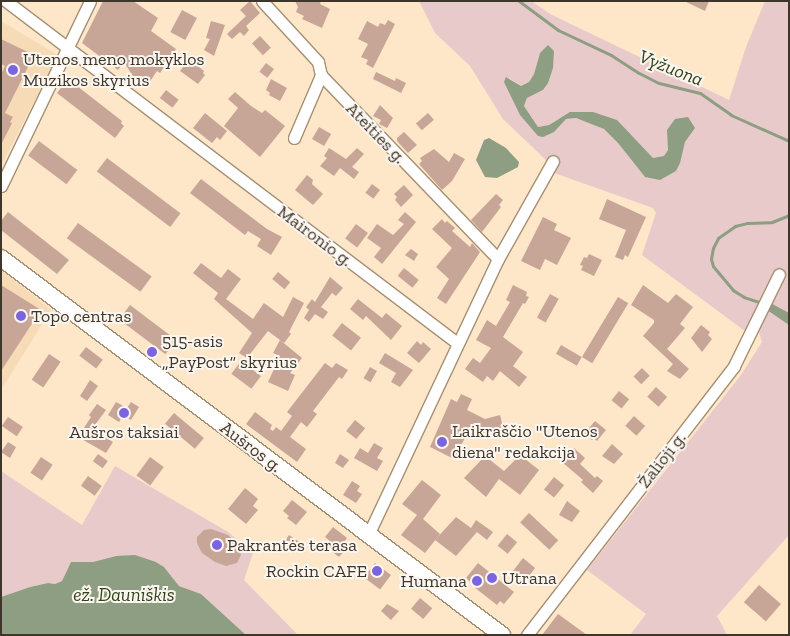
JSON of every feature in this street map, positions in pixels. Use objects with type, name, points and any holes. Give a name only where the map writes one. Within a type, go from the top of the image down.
[{"type":"street","name":"Maironio g.","points":[[6,1],[457,343]]},
{"type":"street","points":[[1,186],[90,1]]},
{"type":"street","name":"Ateities g.","points":[[262,1],[318,62],[321,75],[498,259]]},
{"type":"street","points":[[294,138],[321,75]]},
{"type":"street","points":[[368,535],[498,259],[553,161]]},
{"type":"street","name":"Aušros g.","points":[[1,258],[502,635]]},
{"type":"street","name":"Žalioji g.","points":[[527,635],[734,366],[779,274]]},
{"type":"shaded area","points":[[419,1],[531,1],[552,15],[729,100],[746,47],[765,1],[789,1],[789,535],[717,616],[727,635],[630,635],[646,614],[587,570],[741,375],[762,342],[755,319],[745,331],[642,255],[656,213],[653,208],[554,173],[548,162],[503,119],[470,66],[435,33]],"holes":[[[540,53],[543,90],[527,98],[524,106],[538,127],[549,125],[556,120],[593,112],[640,145],[653,158],[664,157],[668,150],[695,128],[685,142],[682,151],[645,177],[618,143],[604,129],[588,122],[575,118],[566,119],[538,136],[504,82],[509,78],[521,86],[529,82],[534,74]]]},
{"type":"shaded area","points":[[1,21],[58,55],[1,166]]},
{"type":"shaded area","points":[[1,270],[51,310],[1,390]]},
{"type":"shaded area","points":[[115,466],[228,532],[253,553],[244,580],[298,635],[246,635],[201,594],[179,586],[164,567],[156,562],[116,556],[93,562],[71,562],[62,581],[55,584],[48,583],[30,587],[1,597],[1,471],[82,525]]},
{"type":"water","points":[[548,45],[554,51],[553,68],[548,83],[543,90],[527,98],[524,106],[538,127],[549,125],[570,112],[593,112],[617,120],[653,158],[664,156],[668,150],[667,130],[675,119],[688,117],[695,128],[685,142],[676,171],[660,180],[645,177],[618,143],[604,129],[576,118],[566,119],[554,132],[543,137],[538,136],[520,115],[504,82],[506,77],[521,86],[529,82],[534,74],[540,53]]},
{"type":"water","points":[[489,138],[506,148],[519,162],[518,167],[497,178],[485,177],[476,160],[484,140]]},
{"type":"water","points":[[763,299],[789,313],[789,325],[760,305]]},
{"type":"water","name":"ež. Dauniškis","points":[[135,555],[156,562],[164,567],[179,586],[201,594],[246,635],[1,635],[1,597],[30,587],[48,583],[55,584],[62,581],[71,562],[93,562],[116,556]]},
{"type":"building","points":[[103,1],[133,1],[158,18],[151,31],[176,49],[160,73],[157,71],[147,86],[132,75],[124,62],[118,70],[82,43]]},
{"type":"building","points":[[250,1],[260,13],[246,26],[249,30],[244,36],[240,32],[232,39],[227,34],[246,16],[240,10]]},
{"type":"building","points":[[295,1],[321,1],[320,4],[330,9],[322,28],[302,19],[304,16],[296,12],[298,7]]},
{"type":"building","points":[[684,1],[709,1],[705,11]]},
{"type":"building","points":[[182,10],[197,18],[185,40],[170,32]]},
{"type":"building","points":[[388,20],[395,24],[373,68],[366,64],[368,60],[361,57],[368,44],[358,39],[367,21],[378,27],[380,23],[385,25]]},
{"type":"building","points":[[211,21],[225,25],[214,56],[204,50],[210,39],[206,38]]},
{"type":"building","points":[[260,36],[271,48],[263,55],[252,44]]},
{"type":"building","name":"Utenos meno mokyklos Muzikos skyrius","points":[[1,39],[34,55],[5,113],[13,117],[1,145],[1,74],[5,66],[1,64]]},
{"type":"building","points":[[189,59],[204,71],[205,75],[198,84],[180,71]]},
{"type":"building","points":[[266,63],[274,69],[267,78],[259,72]]},
{"type":"building","points":[[376,72],[395,81],[396,78],[406,83],[401,93],[373,79]]},
{"type":"building","points":[[68,79],[122,121],[121,123],[124,126],[115,138],[57,93]]},
{"type":"building","points":[[271,79],[287,88],[280,101],[269,95],[270,93],[266,90]]},
{"type":"building","points":[[166,90],[179,100],[172,108],[160,98]]},
{"type":"building","points":[[235,92],[251,106],[262,113],[265,110],[285,126],[260,157],[224,126],[238,108],[228,99]]},
{"type":"building","points":[[380,105],[393,118],[387,128],[379,124],[381,120],[373,116]]},
{"type":"building","points":[[205,113],[227,131],[220,140],[217,137],[212,143],[193,128]]},
{"type":"building","points":[[428,113],[434,120],[422,130],[416,123]]},
{"type":"building","points":[[319,127],[331,134],[324,146],[312,139]]},
{"type":"building","points":[[404,132],[417,145],[408,153],[397,141],[397,138]]},
{"type":"building","points":[[39,141],[77,170],[67,184],[28,155]]},
{"type":"building","points":[[329,148],[346,159],[357,148],[364,154],[352,167],[359,172],[354,179],[340,168],[334,176],[320,166],[327,158],[324,156]]},
{"type":"building","points":[[434,149],[449,162],[454,153],[465,159],[452,181],[442,190],[419,164],[422,161],[420,158]]},
{"type":"building","points":[[107,158],[180,213],[170,227],[97,172]]},
{"type":"building","points":[[307,175],[313,180],[312,184],[323,194],[313,205],[295,190]]},
{"type":"building","points":[[201,179],[267,229],[282,237],[271,255],[257,246],[261,239],[248,231],[245,235],[190,193]]},
{"type":"building","points":[[372,184],[380,190],[373,199],[365,193]]},
{"type":"building","points":[[404,185],[413,195],[401,207],[395,200],[397,197],[394,194]]},
{"type":"building","points":[[496,194],[503,200],[499,205],[501,207],[482,232],[471,220]]},
{"type":"building","points":[[607,199],[646,217],[628,257],[625,255],[623,260],[615,257],[626,230],[599,219]]},
{"type":"building","points":[[8,212],[69,260],[57,274],[1,230],[1,221]]},
{"type":"building","points":[[405,212],[416,222],[382,264],[374,257],[381,248],[367,238],[377,224],[393,235],[404,224],[398,220]]},
{"type":"building","points":[[543,217],[557,224],[554,230],[571,238],[557,265],[545,259],[540,270],[521,261]]},
{"type":"building","points":[[442,219],[445,223],[447,221],[455,228],[452,231],[470,247],[472,243],[480,252],[446,304],[437,298],[449,279],[436,267],[452,248],[432,229]]},
{"type":"building","points":[[78,223],[152,276],[140,292],[67,238]]},
{"type":"building","points":[[356,224],[368,233],[357,247],[345,238]]},
{"type":"building","points":[[411,249],[418,254],[414,261],[405,255]]},
{"type":"building","points":[[589,254],[602,260],[594,276],[581,270],[583,266],[580,265],[584,257],[587,258]]},
{"type":"building","points":[[201,263],[221,278],[228,269],[241,279],[226,299],[253,319],[264,303],[283,317],[293,297],[304,303],[289,332],[291,334],[284,343],[268,331],[247,358],[239,353],[252,333],[214,299],[218,293],[193,273]]},
{"type":"building","points":[[404,268],[419,280],[412,288],[398,276]]},
{"type":"building","points":[[278,272],[290,282],[284,289],[272,279]]},
{"type":"building","points":[[330,277],[343,288],[336,296],[332,293],[321,307],[328,312],[323,319],[315,314],[309,322],[304,318],[309,310],[306,307],[312,299],[315,302]]},
{"type":"building","points":[[1,285],[41,310],[1,371]]},
{"type":"building","points":[[513,285],[527,292],[526,296],[529,297],[525,304],[523,303],[503,337],[523,352],[513,366],[527,377],[519,387],[500,371],[493,381],[487,376],[483,382],[465,369],[473,358],[480,363],[491,348],[476,340],[487,320],[496,326],[510,302],[506,300]]},
{"type":"building","points":[[643,285],[668,303],[676,294],[693,307],[680,324],[685,328],[667,349],[689,369],[680,379],[667,371],[673,364],[643,336],[654,323],[654,320],[631,305]]},
{"type":"building","points":[[550,294],[559,299],[546,322],[537,318]]},
{"type":"building","points":[[618,297],[628,303],[592,363],[582,357]]},
{"type":"building","points":[[358,299],[382,318],[386,313],[402,326],[391,340],[366,316],[363,320],[350,309]]},
{"type":"building","points":[[130,305],[176,340],[165,354],[119,319]]},
{"type":"building","points":[[342,323],[361,338],[351,350],[332,336]]},
{"type":"building","points":[[701,325],[710,332],[708,335],[712,339],[702,352],[691,338]]},
{"type":"building","points":[[280,340],[302,358],[290,373],[295,375],[288,391],[268,382],[280,356],[273,353]]},
{"type":"building","points":[[417,341],[421,345],[423,342],[431,349],[419,363],[407,353]]},
{"type":"building","points":[[561,345],[582,357],[577,366],[556,354]]},
{"type":"building","points":[[86,347],[103,360],[96,368],[79,356]]},
{"type":"building","points":[[385,353],[413,370],[400,387],[391,382],[396,373],[379,363]]},
{"type":"building","points":[[49,354],[61,362],[43,388],[32,380]]},
{"type":"building","points":[[241,361],[261,376],[251,389],[231,374]]},
{"type":"building","points":[[325,363],[332,368],[336,363],[348,370],[342,379],[339,377],[313,411],[317,414],[307,427],[301,422],[290,437],[306,449],[297,462],[246,424],[255,412],[272,425],[270,429],[273,431],[276,427],[281,431],[292,416],[287,412]]},
{"type":"building","points":[[370,367],[377,371],[370,382],[364,378]]},
{"type":"building","points":[[642,368],[650,376],[641,384],[634,376]]},
{"type":"building","points":[[90,380],[98,386],[87,401],[80,396]]},
{"type":"building","points":[[656,387],[667,397],[658,407],[647,397]]},
{"type":"building","points":[[619,391],[629,399],[622,409],[611,400]]},
{"type":"building","points":[[461,394],[472,399],[467,410],[485,419],[500,415],[503,427],[482,433],[481,436],[469,430],[454,459],[430,447],[451,399],[457,402]]},
{"type":"building","name":"Aušros taksiai","points":[[116,402],[127,408],[131,402],[139,407],[131,420],[123,415],[119,422],[108,415]]},
{"type":"building","points":[[97,404],[106,410],[92,429],[113,442],[106,453],[78,437]]},
{"type":"building","points":[[174,413],[204,438],[195,449],[165,424]]},
{"type":"building","points":[[634,416],[645,426],[636,436],[625,426]]},
{"type":"building","points":[[8,417],[23,427],[17,436],[2,426]]},
{"type":"building","points":[[355,420],[365,428],[356,439],[346,431]]},
{"type":"building","points":[[595,421],[606,430],[597,441],[584,434]]},
{"type":"building","points":[[8,442],[16,447],[10,458],[1,452]]},
{"type":"building","points":[[374,443],[383,448],[377,458],[383,461],[377,471],[354,458],[360,448],[368,453]]},
{"type":"building","points":[[612,444],[623,454],[614,464],[602,456]]},
{"type":"building","points":[[574,448],[585,458],[580,464],[595,478],[597,476],[603,481],[593,493],[581,482],[583,480],[562,462]]},
{"type":"building","points":[[98,454],[108,461],[103,468],[93,461]]},
{"type":"building","points":[[340,454],[349,460],[343,468],[335,463]]},
{"type":"building","points":[[520,455],[539,470],[520,495],[499,479],[486,497],[464,478],[485,456],[504,471]]},
{"type":"building","points":[[41,457],[53,465],[42,481],[30,473]]},
{"type":"building","points":[[150,457],[164,467],[150,486],[136,476]]},
{"type":"building","points":[[88,476],[102,486],[95,496],[81,486]]},
{"type":"building","points":[[554,477],[564,485],[554,498],[544,489]]},
{"type":"building","points":[[422,480],[441,495],[423,519],[440,534],[425,553],[401,535],[417,515],[402,504]]},
{"type":"building","points":[[352,481],[360,486],[357,491],[362,494],[356,503],[343,495]]},
{"type":"building","points":[[245,488],[258,499],[253,506],[258,510],[246,524],[228,509]]},
{"type":"building","points":[[292,500],[307,512],[296,525],[287,518],[289,516],[283,511]]},
{"type":"building","points":[[567,501],[580,511],[572,522],[559,515]]},
{"type":"building","points":[[529,513],[558,540],[549,550],[520,523]]},
{"type":"building","points":[[456,517],[471,528],[476,520],[493,532],[487,540],[477,532],[456,556],[435,540]]},
{"type":"building","points":[[333,527],[347,538],[342,545],[346,549],[339,557],[326,547],[330,541],[325,537]]},
{"type":"building","name":"Pakrantės terasa","points":[[211,529],[228,535],[239,547],[241,555],[237,563],[226,566],[215,562],[202,553],[197,543],[197,537],[204,530]]},
{"type":"building","points":[[507,534],[517,542],[508,554],[498,546]]},
{"type":"building","points":[[289,535],[301,543],[293,554],[282,546]]},
{"type":"building","points":[[523,558],[535,568],[527,579],[513,571]]},
{"type":"building","name":"Rockin CAFE","points":[[375,563],[391,575],[380,589],[364,577]]},
{"type":"building","points":[[478,563],[514,592],[504,604],[500,601],[497,605],[474,587],[466,578]]},
{"type":"building","points":[[759,585],[781,604],[766,621],[744,602]]},
{"type":"building","points":[[420,598],[432,608],[423,619],[411,609]]},
{"type":"building","points":[[387,604],[399,611],[391,620],[381,611]]},
{"type":"building","points":[[558,614],[587,635],[542,635]]},
{"type":"waterway","name":"Vyžuona","points":[[519,1],[558,30],[611,55],[639,73],[659,83],[700,93],[731,115],[789,141]]},
{"type":"waterway","name":"Vyžuona","points":[[762,303],[744,297],[733,290],[713,266],[711,259],[713,248],[718,238],[735,226],[747,223],[772,222],[789,215]]},
{"type":"place","name":"Utenos meno mokyklos Muzikos skyrius","points":[[13,70]]},
{"type":"place","name":"Topo centras","points":[[21,316]]},
{"type":"place","name":"515-asis „PayPost“ skyrius","points":[[152,352]]},
{"type":"place","name":"Aušros taksiai","points":[[124,413]]},
{"type":"place","name":"Laikraščio \"Utenos diena\" redakcija","points":[[442,442]]},
{"type":"place","name":"Pakrantės terasa","points":[[217,545]]},
{"type":"place","name":"Rockin CAFE","points":[[377,571]]},
{"type":"place","name":"Utrana","points":[[492,578]]},
{"type":"place","name":"Humana","points":[[477,581]]}]
